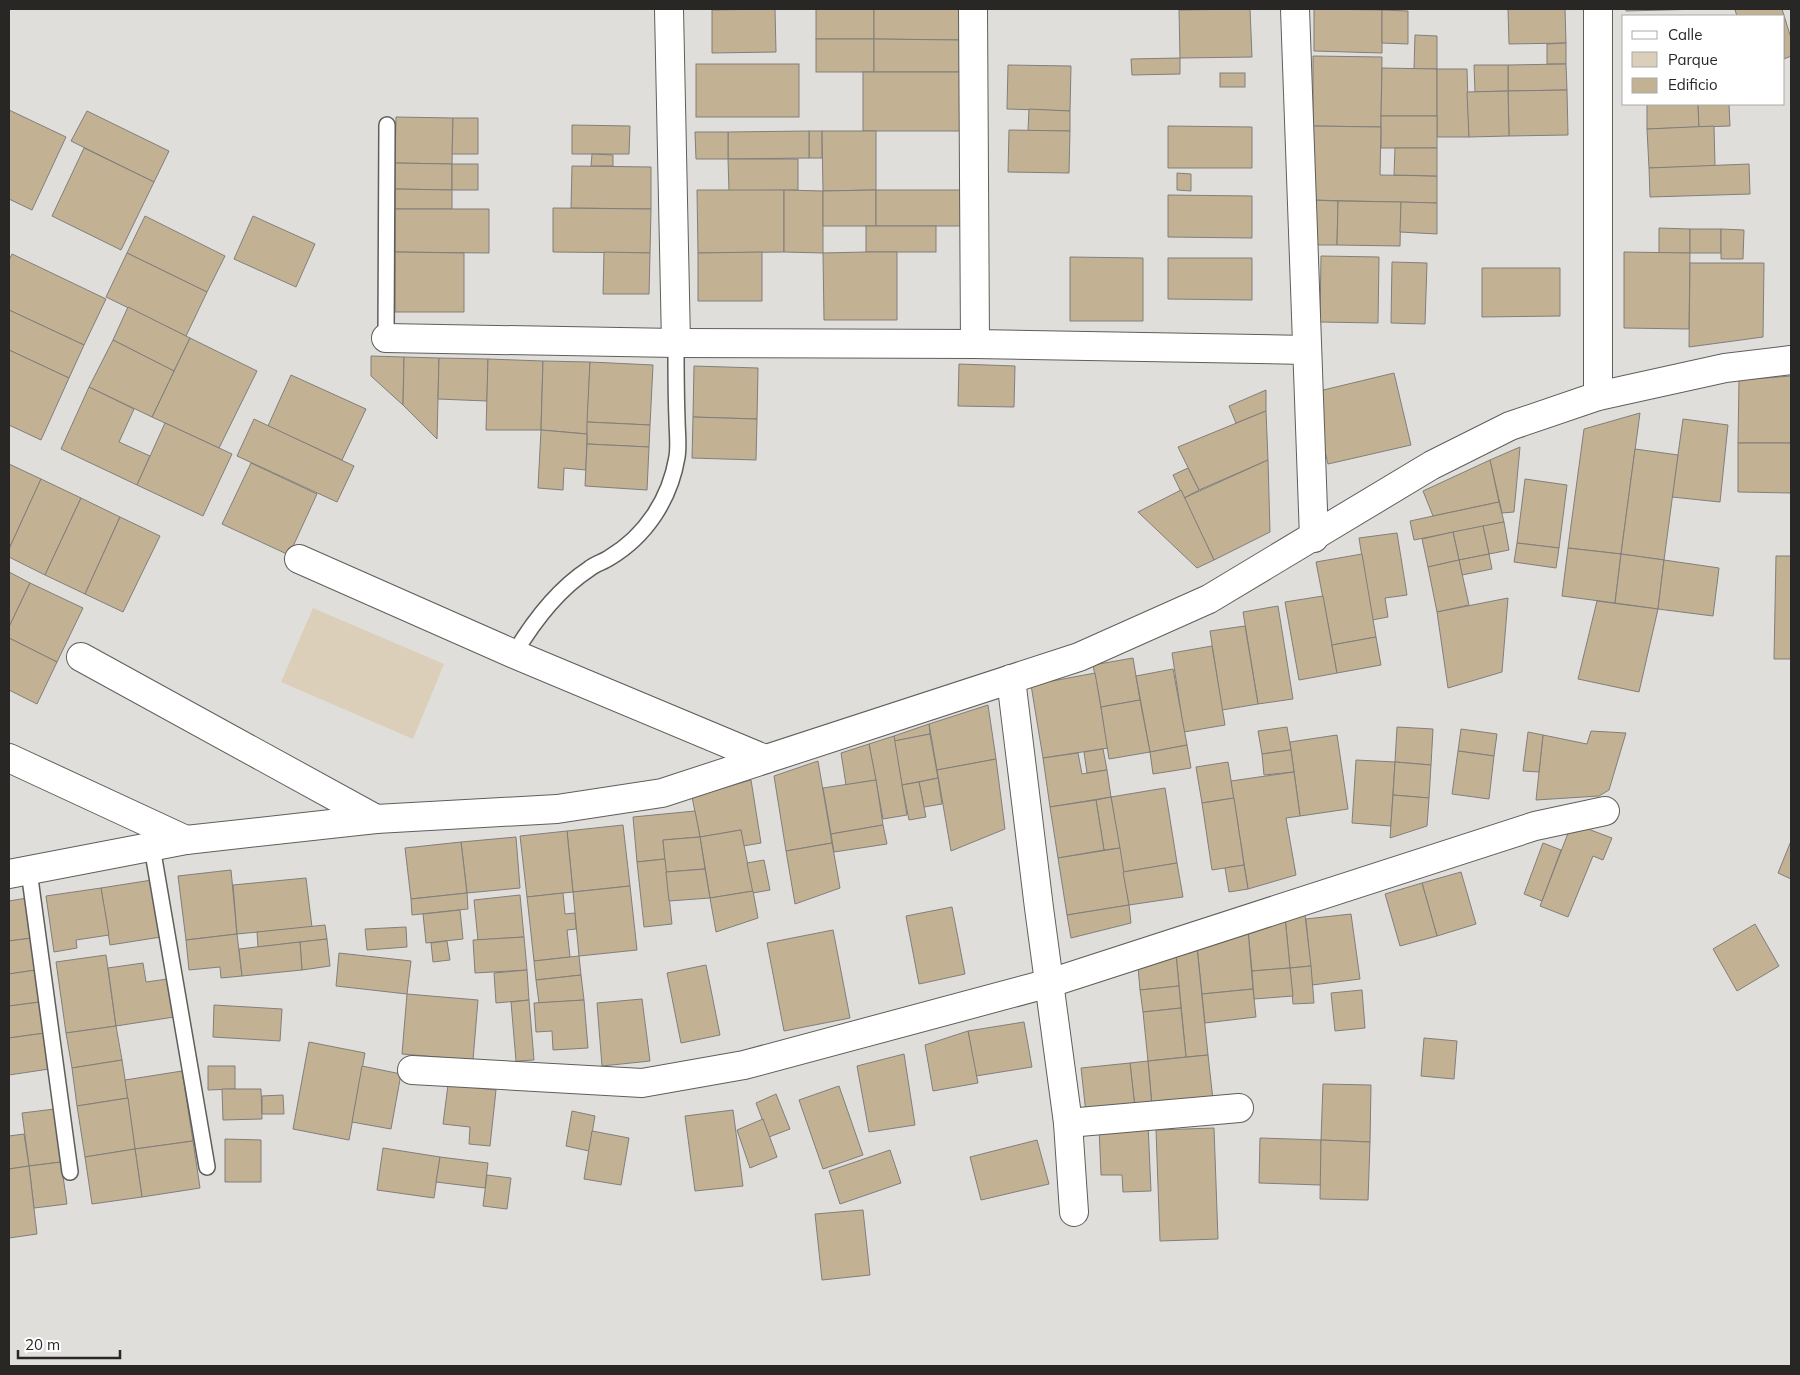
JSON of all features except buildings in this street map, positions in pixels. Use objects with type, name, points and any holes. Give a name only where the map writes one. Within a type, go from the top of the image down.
[{"type":"street","points":[[669,9],[676,343]]},
{"type":"street","points":[[973,9],[975,344]]},
{"type":"street","points":[[1295,9],[1314,538]]},
{"type":"street","points":[[1598,9],[1598,396]]},
{"type":"street","points":[[386,338],[676,343],[975,344],[1307,350]]},
{"type":"street","points":[[19,872],[186,840],[376,819],[556,809],[662,793],[1079,657],[1209,599],[1314,538],[1432,465],[1510,426],[1598,396],[1725,368],[1791,360]]},
{"type":"street","points":[[299,559],[514,654],[765,759]]},
{"type":"street","points":[[81,657],[376,819]]},
{"type":"street","points":[[1011,679],[1068,1123],[1074,1212]]},
{"type":"street","points":[[9,758],[186,840]]},
{"type":"street","points":[[412,1070],[642,1083],[744,1065],[1050,983],[1535,826],[1605,811]]},
{"type":"street","points":[[1068,1123],[1239,1108]]},
{"type":"lane","points":[[386,338],[387,125]]},
{"type":"lane","points":[[514,654],[541,614],[564,589],[590,568],[626,547],[641,533],[665,497],[678,455],[676,343]]},
{"type":"lane","points":[[152,847],[207,1167]]},
{"type":"lane","points":[[19,872],[70,1172]]},
{"type":"green space","points":[[313,608],[444,664],[413,739],[281,682]]}]
